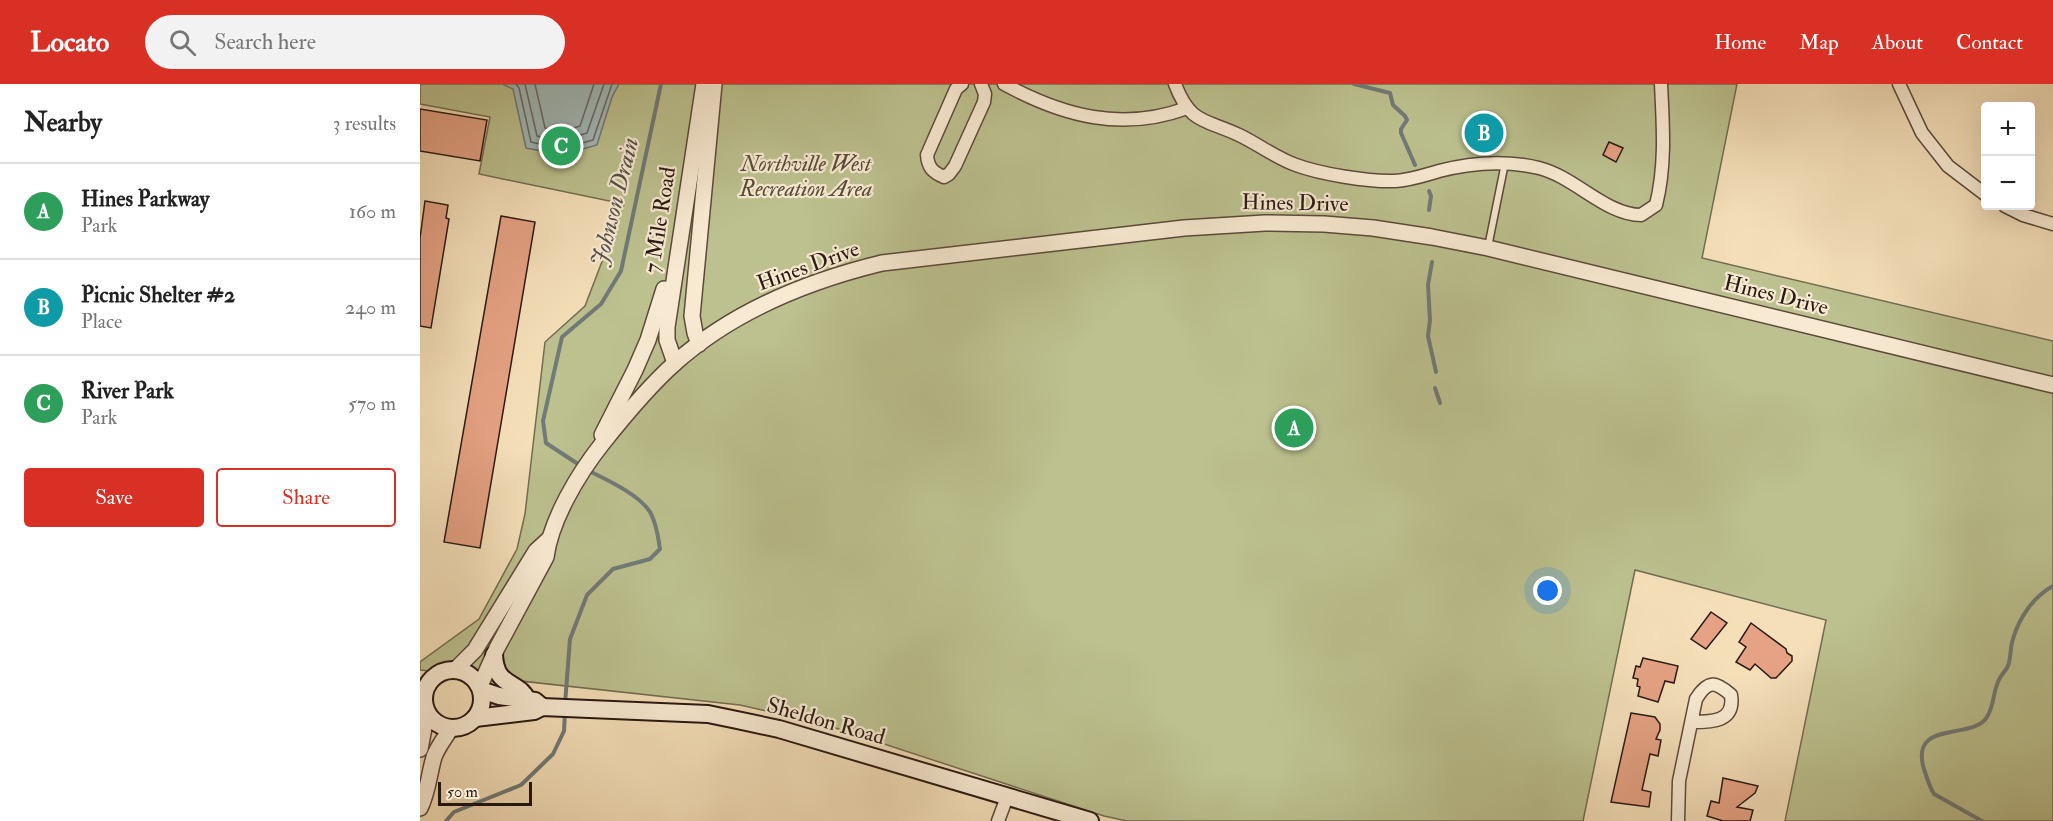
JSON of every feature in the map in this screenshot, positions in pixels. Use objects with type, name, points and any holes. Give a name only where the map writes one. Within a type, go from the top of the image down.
[{"type":"main road","points":[[494,656],[499,676],[541,705]]},
{"type":"main road","points":[[455,670],[470,675],[480,688],[481,709],[466,725],[451,728],[437,724],[424,706],[427,677],[455,670]]},
{"type":"main road","name":"Sheldon Road","points":[[480,688],[499,696],[541,705],[708,714],[779,729],[1090,821]]},
{"type":"main road","name":"Sheldon Road","points":[[475,718],[534,711],[541,705]]},
{"type":"street","name":"7 Mile Road","points":[[675,363],[667,340],[667,327],[704,84]]},
{"type":"street","name":"7 Mile Road","points":[[699,344],[692,316],[714,84]]},
{"type":"street","points":[[962,84],[956,89],[927,155],[928,165],[935,173],[944,177],[950,174],[955,166],[984,102],[985,94],[981,84]]},
{"type":"street","points":[[1005,84],[1034,100],[1058,109],[1105,119],[1134,120],[1164,116],[1187,108]]},
{"type":"street","points":[[1175,84],[1182,101],[1194,116],[1241,136],[1297,165],[1350,177],[1394,181],[1412,179],[1441,170],[1487,161],[1540,168],[1566,179],[1621,212],[1641,215],[1656,205],[1662,183],[1664,162],[1661,84]]},
{"type":"street","points":[[1899,84],[1922,133],[1948,166],[1981,191]]},
{"type":"street","points":[[480,688],[546,556],[548,540],[648,340],[686,202]]},
{"type":"street","points":[[2013,210],[2053,224]]},
{"type":"street","name":"Hines Drive","points":[[591,458],[640,397],[675,363],[699,344],[747,314],[795,290],[882,263],[1184,228],[1265,223],[1373,228],[1488,248],[2053,385]]},
{"type":"street","points":[[455,670],[475,650],[522,571],[536,551],[548,540]]},
{"type":"street","points":[[420,749],[424,706]]},
{"type":"street","points":[[1678,821],[1679,781],[1692,722]]},
{"type":"street","points":[[420,808],[436,752],[451,728]]},
{"type":"street","points":[[998,821],[1007,797]]},
{"type":"lane","points":[[1488,248],[1505,163]]},
{"type":"green space","name":"Northville West Recreation Area","points":[[420,84],[1737,84],[1702,258],[2053,341],[2053,821],[1785,821],[1826,620],[1635,570],[1583,821],[1127,821],[1104,816],[820,723],[740,705],[420,670],[420,662],[479,619],[517,549],[525,514],[545,342],[585,306],[624,204],[479,174],[490,117],[420,104]]},
{"type":"water","points":[[502,84],[619,84],[612,97],[597,145],[562,155],[526,148],[513,89]]},
{"type":"building","points":[[420,109],[487,120],[480,161],[420,151]]},
{"type":"building","points":[[1609,142],[1623,148],[1616,162],[1603,155]]},
{"type":"building","points":[[425,201],[448,205],[446,218],[449,219],[431,328],[420,326],[420,238]]},
{"type":"building","points":[[501,216],[535,222],[480,548],[444,542]]},
{"type":"building","points":[[1711,612],[1727,623],[1706,649],[1691,639]]},
{"type":"building","points":[[1751,623],[1792,656],[1792,661],[1776,678],[1771,678],[1755,664],[1750,670],[1736,662],[1746,647],[1739,642]]},
{"type":"building","points":[[1643,658],[1678,666],[1674,683],[1665,681],[1658,702],[1638,696],[1640,687],[1637,686],[1638,679],[1633,678],[1636,666],[1640,667]]},
{"type":"building","points":[[1631,713],[1655,717],[1660,724],[1656,739],[1661,740],[1658,756],[1650,754],[1642,790],[1651,792],[1649,807],[1611,802]]},
{"type":"building","points":[[1723,778],[1758,786],[1755,793],[1737,807],[1753,810],[1750,821],[1723,821],[1707,816],[1711,801],[1719,803]]},
{"type":"waterway","name":"Johnson Drain","points":[[581,466],[546,443],[543,421],[562,337],[601,304],[621,271],[661,84]]},
{"type":"waterway","points":[[1354,84],[1390,93],[1393,105],[1407,120],[1401,133],[1415,165]]},
{"type":"waterway","points":[[1429,191],[1431,196],[1429,210]]},
{"type":"waterway","points":[[1432,262],[1428,285],[1430,320],[1428,336],[1436,372]]},
{"type":"waterway","points":[[1435,388],[1440,403]]},
{"type":"waterway","name":"Johnson Drain","points":[[565,704],[570,639],[587,595],[613,569],[650,559],[660,549],[654,521],[645,505],[621,488],[587,470]]},
{"type":"waterway","points":[[1982,821],[1934,794],[1924,769],[1922,753],[1926,743],[1934,737],[1980,724],[1987,717],[1999,680],[2008,666],[2012,642],[2019,623],[2033,602],[2053,586]]},
{"type":"waterway","name":"Johnson Drain","points":[[446,821],[454,812],[521,785],[553,754],[564,731],[565,712]]},
{"type":"place","name":"Picnic Shelter #2","points":[[1484,133]]},
{"type":"place","name":"River Park","points":[[561,146]]},
{"type":"place","name":"Hines Parkway","points":[[1294,428]]}]
